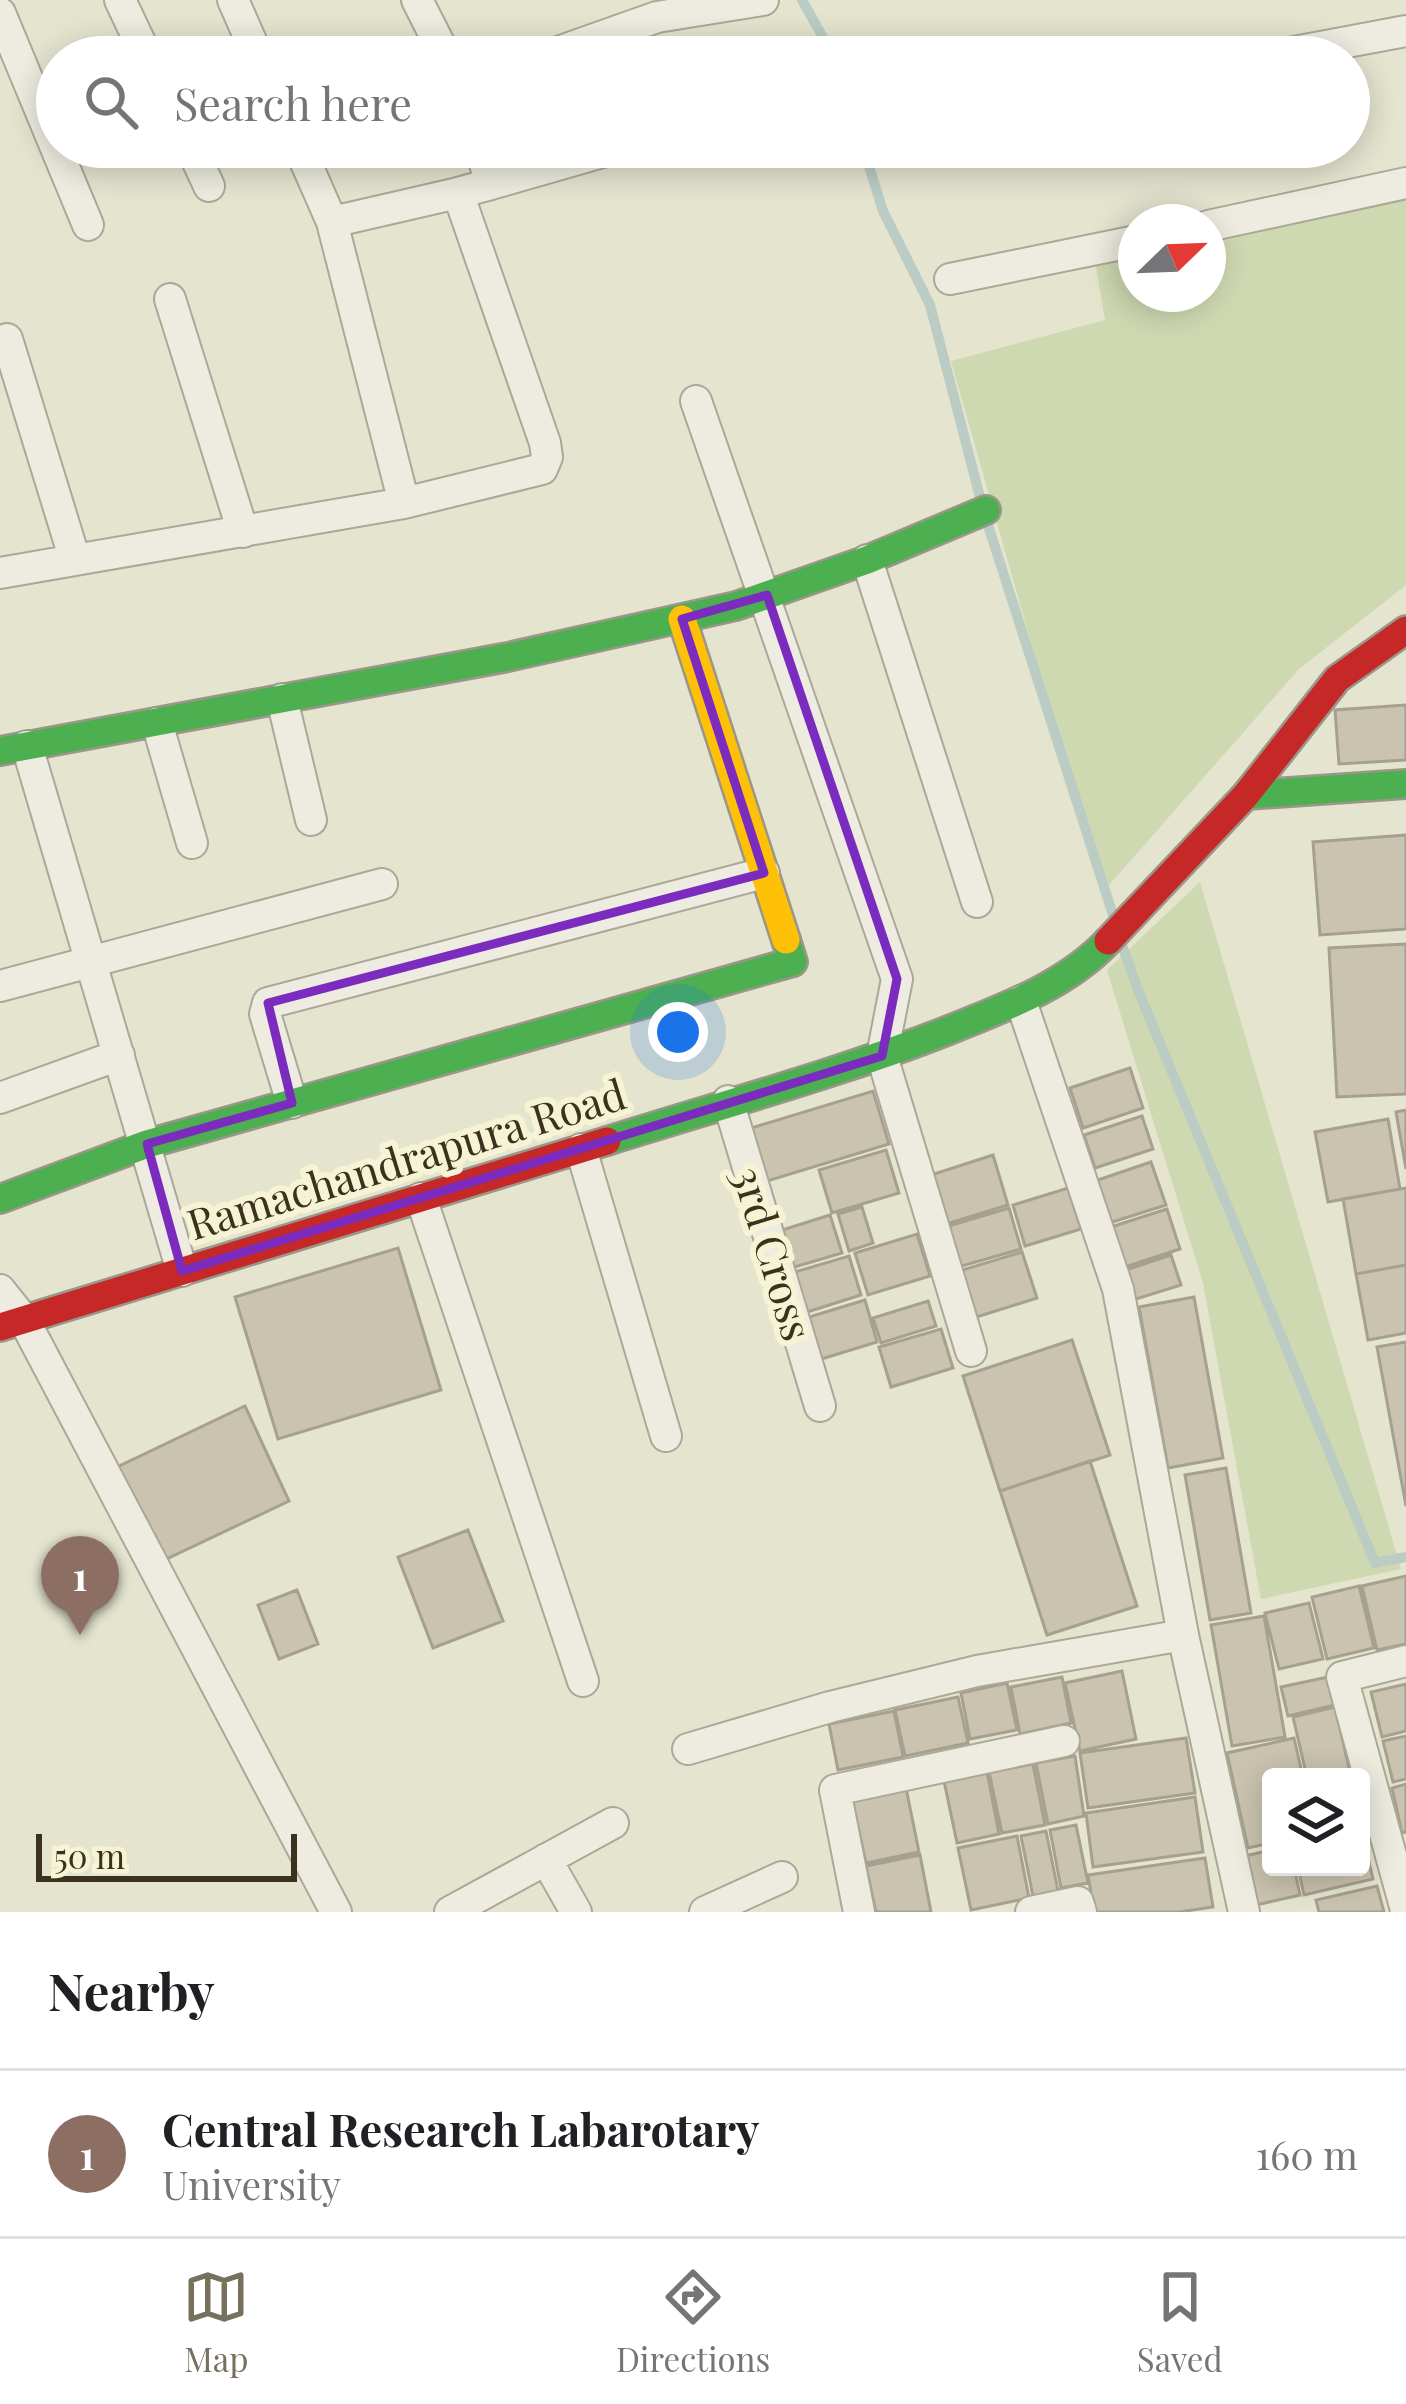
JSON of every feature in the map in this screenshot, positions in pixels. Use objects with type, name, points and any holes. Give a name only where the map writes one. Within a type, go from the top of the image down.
[{"type":"street","points":[[120,0],[137,36]]},
{"type":"street","points":[[232,0],[248,36]]},
{"type":"street","points":[[417,0],[435,36]]},
{"type":"street","points":[[603,36],[657,17],[763,0]]},
{"type":"street","points":[[0,13],[36,100]]},
{"type":"street","points":[[1370,38],[1406,31]]},
{"type":"street","points":[[64,168],[88,225]]},
{"type":"street","points":[[201,168],[209,186]]},
{"type":"street","points":[[308,168],[332,222],[404,503]]},
{"type":"street","points":[[486,168],[491,184]]},
{"type":"street","points":[[332,222],[547,168]]},
{"type":"street","points":[[1226,222],[1406,183]]},
{"type":"street","points":[[0,573],[404,503],[542,469],[547,457],[458,193]]},
{"type":"street","points":[[950,279],[1118,245]]},
{"type":"street","points":[[170,299],[243,532]]},
{"type":"street","points":[[7,339],[75,560]]},
{"type":"street","points":[[696,400],[897,979],[882,1056],[971,1351]]},
{"type":"street","points":[[182,1271],[119,1055],[14,749],[508,657],[682,619],[867,560],[986,510]]},
{"type":"street","points":[[867,560],[977,902]]},
{"type":"street","points":[[0,1199],[147,1144],[793,962],[682,619]]},
{"type":"street","name":"Ramachandrapura Road","points":[[12,1323],[882,1056],[1021,1001],[1095,956],[1246,795],[1337,679],[1406,630]]},
{"type":"street","points":[[282,699],[311,820]]},
{"type":"street","points":[[157,723],[191,843]]},
{"type":"street","points":[[1246,795],[1406,784]]},
{"type":"street","points":[[292,1103],[266,1014],[268,1003],[764,873]]},
{"type":"street","points":[[0,986],[382,884]]},
{"type":"street","points":[[1021,1001],[1118,1289],[1183,1635],[1244,1912]]},
{"type":"street","points":[[0,1097],[119,1055]]},
{"type":"street","name":"3rd Cross","points":[[728,1101],[820,1406]]},
{"type":"street","points":[[581,1149],[666,1436]]},
{"type":"street","points":[[421,1198],[583,1681]]},
{"type":"street","points":[[0,1290],[12,1323],[336,1912]]},
{"type":"street","points":[[688,1749],[830,1707],[977,1672],[1183,1635]]},
{"type":"street","points":[[1406,1661],[1342,1677],[1406,1910]]},
{"type":"street","points":[[859,1912],[835,1790],[1064,1741]]},
{"type":"street","points":[[449,1912],[613,1822]]},
{"type":"street","points":[[546,1858],[576,1912]]},
{"type":"street","points":[[705,1912],[782,1877]]},
{"type":"street","points":[[1031,1912],[1078,1902],[1081,1912]]},
{"type":"highlighted area","points":[[767,595],[897,979],[882,1056],[182,1271],[147,1144],[292,1103],[268,1003],[764,873],[682,619]]},
{"type":"green space","points":[[1406,198],[1406,585],[1299,669],[1102,893],[951,361],[1105,320],[1095,261],[1118,257],[1118,312],[1226,312],[1226,234]]},
{"type":"green space","points":[[1200,882],[1401,1569],[1261,1599],[1203,1283],[1107,970]]},
{"type":"building","points":[[1406,705],[1406,760],[1339,764],[1335,710]]},
{"type":"building","points":[[1406,835],[1406,929],[1320,935],[1313,842]]},
{"type":"building","points":[[1406,944],[1406,1094],[1337,1097],[1329,948]]},
{"type":"building","points":[[1130,1068],[1143,1108],[1083,1128],[1070,1088]]},
{"type":"building","points":[[873,1091],[889,1144],[764,1182],[748,1129]]},
{"type":"building","points":[[1406,1110],[1406,1169],[1396,1112]]},
{"type":"building","points":[[1142,1116],[1153,1149],[1095,1168],[1084,1135]]},
{"type":"building","points":[[1388,1119],[1400,1189],[1328,1202],[1315,1132]]},
{"type":"building","points":[[886,1150],[899,1193],[832,1213],[819,1170]]},
{"type":"building","points":[[993,1155],[1008,1205],[943,1225],[928,1176]]},
{"type":"building","points":[[1151,1162],[1166,1205],[1109,1223],[1095,1181]]},
{"type":"building","points":[[1068,1188],[1081,1229],[1025,1246],[1013,1205]]},
{"type":"building","points":[[1406,1188],[1406,1265],[1356,1274],[1343,1199]]},
{"type":"building","points":[[862,1207],[873,1243],[849,1251],[838,1214]]},
{"type":"building","points":[[1009,1208],[1021,1249],[955,1268],[942,1228]]},
{"type":"building","points":[[1167,1209],[1180,1249],[1122,1268],[1108,1228]]},
{"type":"building","points":[[830,1215],[842,1253],[788,1269],[776,1232]]},
{"type":"building","points":[[917,1234],[930,1276],[868,1295],[855,1253]]},
{"type":"building","points":[[398,1248],[441,1390],[278,1439],[235,1297]]},
{"type":"building","points":[[1022,1252],[1037,1298],[970,1319],[956,1272]]},
{"type":"building","points":[[1171,1255],[1181,1285],[1133,1300],[1123,1271]]},
{"type":"building","points":[[849,1256],[861,1295],[807,1312],[795,1272]]},
{"type":"building","points":[[1406,1265],[1406,1333],[1368,1340],[1356,1274]]},
{"type":"building","points":[[1194,1297],[1223,1458],[1168,1468],[1139,1307]]},
{"type":"building","points":[[865,1300],[877,1342],[818,1360],[806,1318]]},
{"type":"building","points":[[928,1301],[936,1326],[881,1343],[873,1318]]},
{"type":"building","points":[[941,1329],[953,1368],[891,1387],[879,1347]]},
{"type":"building","points":[[1072,1340],[1110,1455],[1000,1491],[963,1376]]},
{"type":"building","points":[[1406,1342],[1406,1506],[1377,1347]]},
{"type":"building","points":[[245,1406],[289,1501],[158,1563],[113,1469]]},
{"type":"building","points":[[1090,1461],[1137,1606],[1047,1635],[1000,1491]]},
{"type":"building","points":[[1226,1468],[1251,1613],[1210,1620],[1185,1475]]},
{"type":"building","points":[[468,1530],[503,1621],[433,1648],[398,1557]]},
{"type":"building","points":[[1406,1576],[1406,1644],[1377,1650],[1362,1586]]},
{"type":"building","points":[[1359,1586],[1374,1648],[1327,1659],[1312,1597]]},
{"type":"building","points":[[297,1590],[318,1644],[279,1659],[258,1605]]},
{"type":"building","points":[[1309,1603],[1323,1659],[1279,1669],[1265,1613]]},
{"type":"building","points":[[1264,1616],[1285,1737],[1232,1746],[1211,1625]]},
{"type":"building","points":[[1122,1671],[1136,1739],[1080,1751],[1065,1683]]},
{"type":"building","points":[[1062,1677],[1071,1723],[1020,1734],[1011,1687]]},
{"type":"building","points":[[1328,1677],[1335,1705],[1288,1716],[1281,1687]]},
{"type":"building","points":[[1007,1683],[1017,1730],[970,1739],[961,1693]]},
{"type":"building","points":[[1406,1684],[1406,1731],[1382,1737],[1371,1692]]},
{"type":"building","points":[[958,1697],[968,1743],[905,1756],[895,1710]]},
{"type":"building","points":[[1335,1707],[1349,1768],[1305,1768],[1293,1717]]},
{"type":"building","points":[[894,1711],[903,1757],[838,1770],[829,1724]]},
{"type":"building","points":[[1406,1736],[1406,1779],[1393,1782],[1383,1741]]},
{"type":"building","points":[[1186,1738],[1195,1793],[1088,1808],[1080,1753]]},
{"type":"building","points":[[1294,1738],[1301,1768],[1262,1768],[1262,1845],[1248,1848],[1227,1753]]},
{"type":"building","points":[[1075,1756],[1084,1816],[1048,1824],[1036,1763]]},
{"type":"building","points":[[1033,1764],[1045,1825],[1002,1833],[989,1772]]},
{"type":"building","points":[[987,1772],[999,1834],[957,1843],[944,1781]]},
{"type":"building","points":[[1406,1784],[1406,1832],[1402,1833],[1392,1788]]},
{"type":"building","points":[[906,1788],[919,1852],[866,1863],[852,1799]]},
{"type":"building","points":[[1195,1797],[1203,1852],[1093,1867],[1086,1813]]},
{"type":"building","points":[[1076,1825],[1088,1883],[1061,1888],[1050,1830]]},
{"type":"building","points":[[1046,1831],[1059,1896],[1034,1901],[1021,1836]]},
{"type":"building","points":[[1017,1836],[1029,1898],[971,1910],[958,1848]]},
{"type":"building","points":[[1262,1852],[1262,1876],[1296,1876],[1300,1895],[1256,1905],[1245,1856]]},
{"type":"building","points":[[920,1855],[931,1912],[876,1912],[866,1866]]},
{"type":"building","points":[[1205,1858],[1213,1907],[1094,1912],[1088,1875]]},
{"type":"building","points":[[1370,1866],[1373,1879],[1304,1895],[1300,1876],[1370,1876]]},
{"type":"building","points":[[1377,1886],[1384,1912],[1319,1912],[1316,1900]]},
{"type":"waterway","points":[[802,0],[822,36]]},
{"type":"waterway","points":[[870,168],[883,211],[930,305],[981,501]]},
{"type":"waterway","points":[[986,519],[1114,918]]},
{"type":"waterway","points":[[1121,942],[1375,1563],[1406,1557]]},
{"type":"traffic: fast","points":[[0,751],[508,657],[736,606],[867,560],[986,510]]},
{"type":"traffic: fast","points":[[1246,795],[1406,784]]},
{"type":"traffic: fast","points":[[0,1199],[147,1144],[793,962],[786,940]]},
{"type":"traffic: fast","points":[[607,1141],[822,1075],[970,1022],[1054,983],[1108,941]]},
{"type":"traffic: slow","points":[[682,619],[786,940]]},
{"type":"traffic: jam","points":[[1108,941],[1246,795],[1337,679],[1406,630]]},
{"type":"traffic: jam","points":[[0,1327],[607,1141]]},
{"type":"place","name":"Central Research Labarotary","points":[[80,1635]]}]
